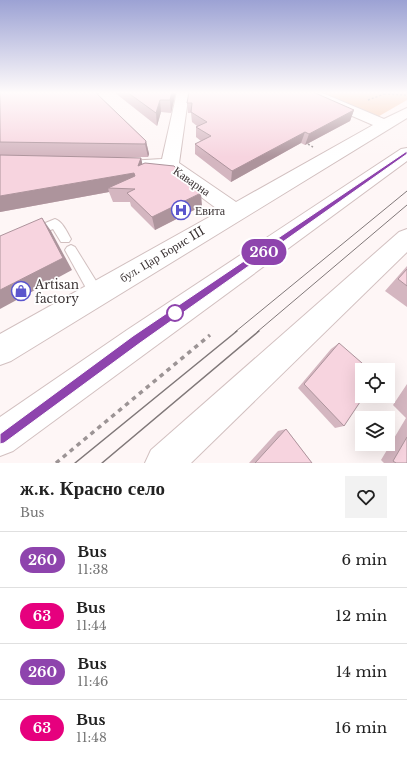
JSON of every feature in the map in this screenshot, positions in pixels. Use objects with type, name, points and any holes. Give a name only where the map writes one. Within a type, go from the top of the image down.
[{"type":"street","points":[[170,165],[179,114]]},
{"type":"street","points":[[358,114],[384,125]]},
{"type":"street","name":"бул. Цар Борис III","points":[[0,350],[234,211],[404,114]]},
{"type":"street","points":[[0,438],[137,340],[407,153]]},
{"type":"street","name":"Каварна","points":[[117,164],[170,165],[185,174],[234,211]]},
{"type":"street","points":[[164,463],[407,238]]},
{"type":"lane","points":[[28,235],[55,223],[65,240]]},
{"type":"lane","points":[[71,250],[96,293]]},
{"type":"path","points":[[56,463],[210,335]]},
{"type":"shaded area","points":[[362,114],[383,114],[374,119]]},
{"type":"building","points":[[0,114],[117,114],[146,141],[145,144],[0,142]]},
{"type":"building","points":[[194,114],[347,114],[309,134],[305,132],[232,171],[195,144],[211,136],[196,127],[207,122]]},
{"type":"building","points":[[0,155],[141,158],[138,166],[145,163],[174,166],[201,193],[152,217],[127,193],[135,189],[108,188],[135,176],[134,173],[0,196]]},
{"type":"building","points":[[42,218],[63,258],[0,290],[0,236]]},
{"type":"building","points":[[407,269],[407,286],[398,279]]},
{"type":"building","points":[[339,343],[362,363],[355,363],[355,403],[359,403],[344,426],[304,384]]},
{"type":"building","points":[[286,429],[312,463],[255,463]]},
{"type":"building","points":[[407,437],[407,463],[396,463],[393,461]]},
{"type":"tram line","points":[[235,332],[407,191]]},
{"type":"tram line","points":[[257,332],[407,205]]},
{"type":"tram line","points":[[75,463],[237,331]]},
{"type":"tram line","points":[[102,463],[259,331]]},
{"type":"bus line","name":"260","points":[[0,438],[137,340],[407,153]]},
{"type":"place","name":"Евита","points":[[181,210]]},
{"type":"place","name":"Artisan factory","points":[[21,291]]}]
